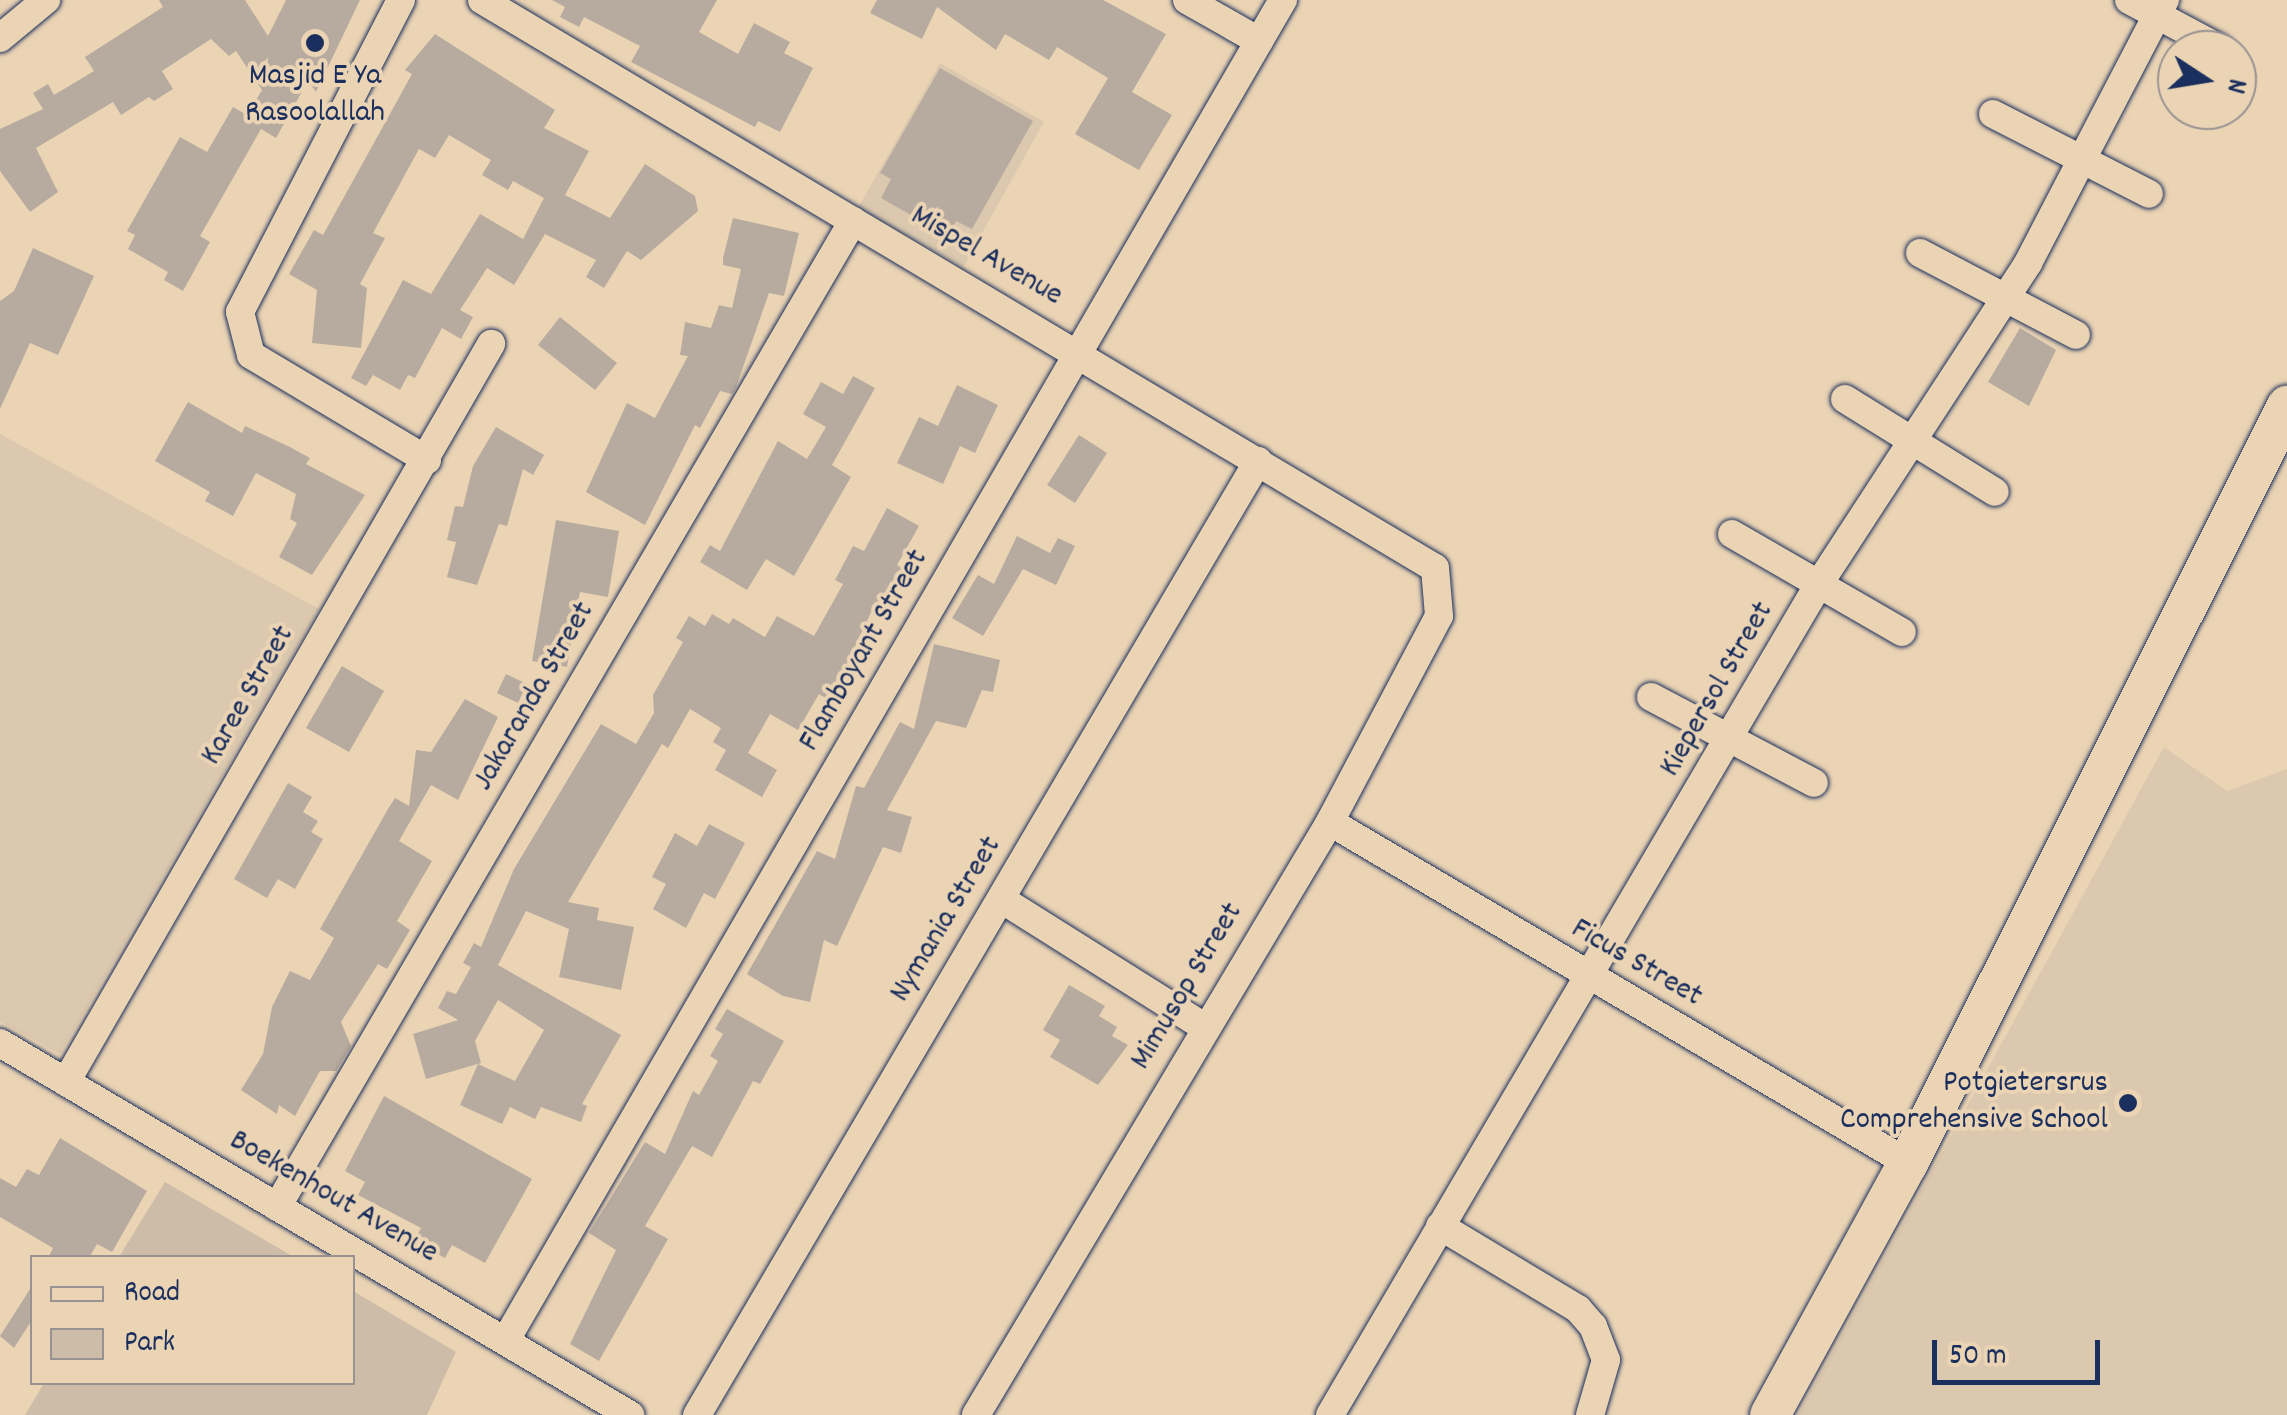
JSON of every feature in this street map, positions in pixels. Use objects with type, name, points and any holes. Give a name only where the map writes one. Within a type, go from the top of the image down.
[{"type":"highway","points":[[1770,1415],[1908,1163],[2287,406]]},
{"type":"street","points":[[401,0],[240,312],[251,354],[426,460]]},
{"type":"street","name":"Mispel Avenue","points":[[482,0],[1424,558],[1441,587]]},
{"type":"street","points":[[1187,0],[1260,41]]},
{"type":"street","name":"Flamboyant Street","points":[[506,1338],[1283,0]]},
{"type":"street","points":[[2128,0],[2161,8],[2193,30]]},
{"type":"street","points":[[0,38],[37,3]]},
{"type":"street","name":"Kiepersol Street","points":[[1330,1415],[1440,1226],[1592,980],[1820,584],[1916,444],[2007,299],[2161,8]]},
{"type":"street","points":[[1993,114],[2149,194]]},
{"type":"street","name":"Jakaranda Street","points":[[277,1207],[853,222]]},
{"type":"street","points":[[1920,252],[2076,335]]},
{"type":"street","name":"Karee Street","points":[[66,1082],[492,344]]},
{"type":"street","points":[[1844,399],[1994,492]]},
{"type":"street","name":"Nymania Street","points":[[697,1415],[1258,461]]},
{"type":"street","points":[[1732,534],[1902,632]]},
{"type":"street","name":"Mimusop Street","points":[[976,1415],[1204,1027],[1330,822],[1439,616],[1441,587]]},
{"type":"street","points":[[1651,698],[1814,783]]},
{"type":"street","name":"Ficus Street","points":[[1330,822],[1908,1163]]},
{"type":"street","points":[[1000,899],[1204,1027]]},
{"type":"street","name":"Boekenhout Avenue","points":[[0,1043],[506,1338],[630,1415]]},
{"type":"street","points":[[1440,1226],[1578,1309],[1593,1326],[1606,1360],[1590,1415]]},
{"type":"shaded area","points":[[940,63],[1044,122],[963,267],[858,208]]},
{"type":"shaded area","points":[[0,434],[319,609],[60,1054],[0,1021]]},
{"type":"shaded area","name":"Potgietersrus Comprehensive School","points":[[2164,747],[2227,791],[2287,769],[2287,1415],[1798,1415]]},
{"type":"green space","points":[[165,1182],[291,1255],[120,1255]]},
{"type":"green space","points":[[355,1292],[456,1352],[427,1415],[25,1415],[43,1385],[355,1385]]},
{"type":"building","points":[[159,0],[245,0],[268,36],[286,0],[360,0],[316,92],[308,81],[276,138],[261,129],[200,236],[210,242],[183,291],[164,280],[168,272],[128,249],[135,235],[127,231],[180,137],[207,152],[233,107],[247,115],[262,90],[236,51],[229,56],[211,39],[162,71],[173,89],[154,101],[149,97],[121,115],[113,102],[36,148],[58,192],[30,212],[0,171],[0,129],[43,109],[33,93],[48,84],[54,95],[94,71],[85,57],[163,7]]},
{"type":"building","points":[[552,0],[717,0],[699,32],[738,54],[754,23],[790,42],[784,53],[813,68],[780,132],[758,121],[755,127],[631,62],[640,46],[584,17],[579,27],[560,17],[565,7]]},
{"type":"building","points":[[877,0],[1103,0],[1166,34],[1132,92],[1172,115],[1139,170],[1075,134],[1108,78],[1057,47],[1049,60],[1005,34],[996,50],[937,7],[922,39],[870,13]]},
{"type":"building","points":[[435,34],[555,110],[544,128],[589,151],[565,195],[610,218],[645,164],[695,196],[698,211],[641,260],[627,251],[604,288],[586,277],[596,260],[545,234],[514,285],[487,268],[460,310],[473,317],[461,339],[442,328],[415,378],[408,375],[400,390],[373,375],[366,386],[351,378],[403,280],[431,294],[480,214],[523,239],[544,198],[513,181],[508,190],[482,175],[491,160],[449,135],[435,158],[419,149],[373,233],[385,238],[360,284],[367,288],[361,348],[312,343],[317,290],[289,274],[314,230],[323,235],[412,74],[405,70]]},
{"type":"building","points":[[940,68],[1033,121],[972,229],[956,221],[948,236],[881,198],[891,179],[880,173]]},
{"type":"building","points":[[733,218],[799,233],[784,296],[769,293],[736,387],[732,394],[720,391],[700,428],[695,425],[645,525],[586,492],[627,403],[655,418],[688,356],[680,355],[685,322],[711,328],[719,305],[732,308],[741,269],[723,265],[723,258]]},
{"type":"building","points":[[33,248],[94,276],[58,355],[30,343],[0,409],[0,301],[14,291]]},
{"type":"building","points":[[560,317],[617,363],[595,390],[538,345]]},
{"type":"building","points":[[2020,328],[2056,350],[2029,406],[1988,382]]},
{"type":"building","points":[[853,376],[875,388],[832,465],[851,477],[794,576],[766,559],[747,590],[700,562],[710,545],[720,551],[778,441],[807,459],[826,427],[803,414],[821,382],[843,394]]},
{"type":"building","points":[[957,385],[998,405],[975,453],[960,446],[943,484],[897,463],[919,417],[938,426]]},
{"type":"building","points":[[188,402],[242,433],[245,426],[290,447],[310,458],[306,464],[365,495],[312,575],[279,557],[297,523],[290,519],[296,494],[256,473],[233,516],[205,501],[210,492],[155,461]]},
{"type":"building","points":[[496,427],[544,455],[533,475],[523,469],[507,526],[499,524],[477,585],[447,577],[456,542],[447,540],[455,506],[463,507],[473,466]]},
{"type":"building","points":[[1079,435],[1107,453],[1075,503],[1047,485]]},
{"type":"building","points":[[887,508],[919,526],[897,565],[906,571],[884,611],[874,606],[830,701],[819,694],[798,730],[770,714],[748,753],[777,770],[762,797],[715,770],[726,750],[713,742],[721,728],[690,709],[668,748],[662,744],[568,902],[599,908],[597,920],[634,927],[621,990],[559,977],[569,929],[526,911],[498,965],[621,1035],[582,1104],[587,1106],[581,1122],[541,1107],[535,1119],[510,1107],[502,1124],[460,1105],[478,1064],[515,1081],[544,1030],[498,1000],[475,1041],[481,1063],[426,1079],[413,1034],[458,1020],[438,1008],[447,991],[456,994],[471,967],[463,963],[474,943],[481,947],[514,869],[601,724],[636,744],[654,713],[653,695],[683,642],[676,638],[689,616],[705,626],[712,614],[729,624],[733,618],[765,637],[777,616],[814,636],[843,584],[835,580],[853,546],[864,551]]},
{"type":"building","points":[[556,520],[619,531],[608,597],[580,592],[567,667],[532,661]]},
{"type":"building","points":[[1017,536],[1050,553],[1058,538],[1075,546],[1056,585],[1023,569],[983,636],[952,618],[978,575],[994,584]]},
{"type":"building","points":[[934,644],[1000,660],[993,692],[982,690],[966,728],[936,721],[887,810],[912,817],[901,853],[883,847],[837,946],[824,940],[810,1002],[783,996],[747,974],[817,851],[835,859],[856,786],[864,788],[900,722],[914,729]]},
{"type":"building","points":[[342,666],[384,691],[349,752],[306,728]]},
{"type":"building","points":[[506,674],[527,684],[518,703],[497,693]]},
{"type":"building","points":[[465,699],[498,717],[458,800],[431,785],[399,841],[432,861],[397,921],[410,930],[387,969],[378,964],[341,1022],[351,1046],[336,1071],[320,1071],[295,1116],[279,1105],[277,1114],[241,1090],[263,1054],[272,1007],[290,971],[310,980],[334,938],[320,929],[388,809],[395,798],[409,806],[416,750],[431,752]]},
{"type":"building","points":[[288,783],[312,797],[303,812],[318,821],[311,832],[323,839],[295,889],[278,879],[267,898],[234,879]]},
{"type":"building","points":[[709,824],[745,843],[715,899],[704,893],[686,928],[653,909],[666,884],[652,877],[675,833],[697,846]]},
{"type":"building","points":[[1069,985],[1105,1006],[1099,1016],[1117,1027],[1112,1036],[1128,1045],[1098,1085],[1050,1057],[1060,1040],[1043,1030]]},
{"type":"building","points":[[727,1009],[784,1041],[760,1084],[753,1081],[712,1157],[692,1146],[645,1226],[668,1239],[599,1361],[570,1344],[616,1250],[589,1233],[645,1142],[665,1154],[693,1091],[699,1095],[718,1061],[710,1056],[723,1034],[715,1029]]},
{"type":"building","points":[[384,1096],[532,1179],[485,1263],[452,1245],[445,1258],[414,1241],[421,1228],[358,1195],[365,1182],[345,1171]]},
{"type":"building","points":[[60,1138],[147,1191],[112,1252],[97,1244],[91,1255],[50,1255],[53,1248],[0,1217],[0,1178],[16,1187],[27,1169],[39,1175]]},
{"type":"building","points":[[30,1289],[30,1323],[14,1348],[0,1336]]},
{"type":"place","name":"Masjid E Ya Rasoolallah","points":[[315,43]]},
{"type":"place","name":"Potgietersrus Comprehensive School","points":[[2128,1103]]}]
